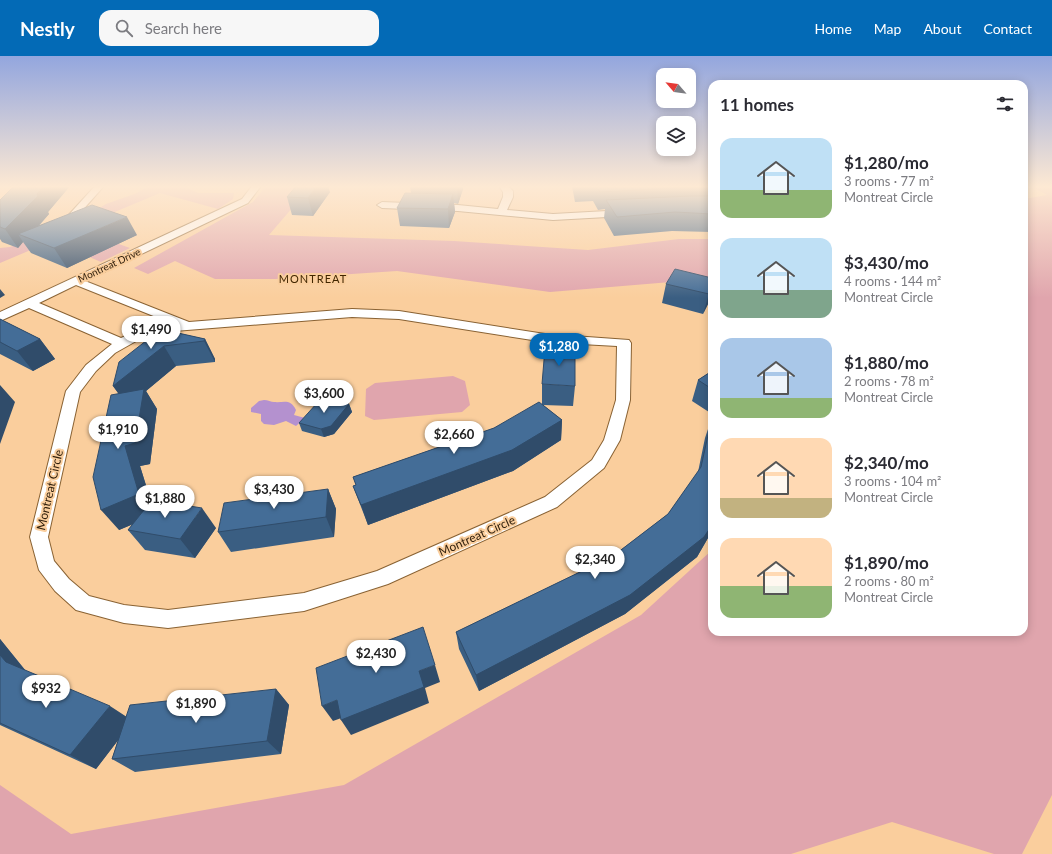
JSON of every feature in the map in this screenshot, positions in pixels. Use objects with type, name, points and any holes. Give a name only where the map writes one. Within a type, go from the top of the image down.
[{"type":"street","name":"Montreat Drive","points":[[0,317],[198,223]]},
{"type":"street","name":"Montreat Circle","points":[[75,282],[185,325]]},
{"type":"street","points":[[29,303],[121,343]]},
{"type":"street","name":"Montreat Circle","points":[[378,313],[545,338],[624,343],[623,400],[612,440],[598,464],[551,502],[514,520],[381,578],[304,602],[168,619],[124,614],[84,604],[62,585],[46,564],[38,537],[73,391],[86,373],[121,343],[139,334],[161,328],[185,325],[326,314],[378,313]]},
{"type":"shaded area","points":[[74,223],[91,223],[79,230],[130,248],[101,262],[52,241],[0,263],[0,248],[10,247],[68,227]]},
{"type":"shaded area","points":[[215,223],[279,223],[269,235],[454,241],[588,250],[679,239],[708,239],[708,291],[683,281],[550,292],[397,271],[276,279],[215,279],[175,261],[148,274],[134,268]]},
{"type":"shaded area","points":[[1028,223],[1052,223],[1052,795],[1022,854],[994,854],[892,822],[791,854],[0,854],[0,785],[71,834],[344,785],[641,615],[708,554],[708,636],[1028,636]]},
{"type":"shaded area","points":[[453,376],[465,381],[470,405],[462,412],[374,420],[365,416],[366,389],[375,383]]},
{"type":"shaded area","points":[[264,400],[273,402],[289,402],[296,410],[294,415],[305,418],[296,426],[286,421],[274,425],[264,424],[261,421],[261,414],[251,412],[251,408],[259,401]]},
{"type":"building","points":[[0,223],[11,223],[5,229],[0,227]]},
{"type":"building","points":[[45,223],[112,223],[54,248],[18,234]]},
{"type":"building","points":[[675,269],[708,277],[708,294],[666,284]]},
{"type":"building","points":[[0,319],[40,339],[17,351],[0,342]]},
{"type":"building","points":[[165,326],[169,331],[205,339],[204,341],[164,346],[113,386],[119,362]]},
{"type":"building","points":[[545,348],[575,349],[575,386],[542,384]]},
{"type":"building","points":[[708,374],[708,386],[698,380]]},
{"type":"building","points":[[144,389],[135,443],[125,446],[139,494],[101,510],[93,477],[111,395]]},
{"type":"building","points":[[321,397],[349,404],[331,426],[321,429],[299,423],[318,402],[322,401]]},
{"type":"building","points":[[539,402],[562,420],[512,450],[361,505],[353,486],[356,485],[353,477],[494,428]]},
{"type":"building","points":[[708,435],[708,531],[704,537],[630,595],[476,675],[456,632],[613,556],[668,514],[701,467]]},
{"type":"building","points":[[328,489],[326,517],[218,532],[224,503]]},
{"type":"building","points":[[152,500],[202,508],[180,539],[128,530]]},
{"type":"building","points":[[423,627],[435,665],[419,671],[424,687],[341,720],[337,700],[322,706],[316,668]]},
{"type":"building","points":[[0,655],[6,662],[110,706],[70,755],[0,723]]},
{"type":"building","points":[[276,689],[267,741],[112,759],[130,705]]},
{"type":"district","name":"MONTREAT","points":[[313,279]]}]
